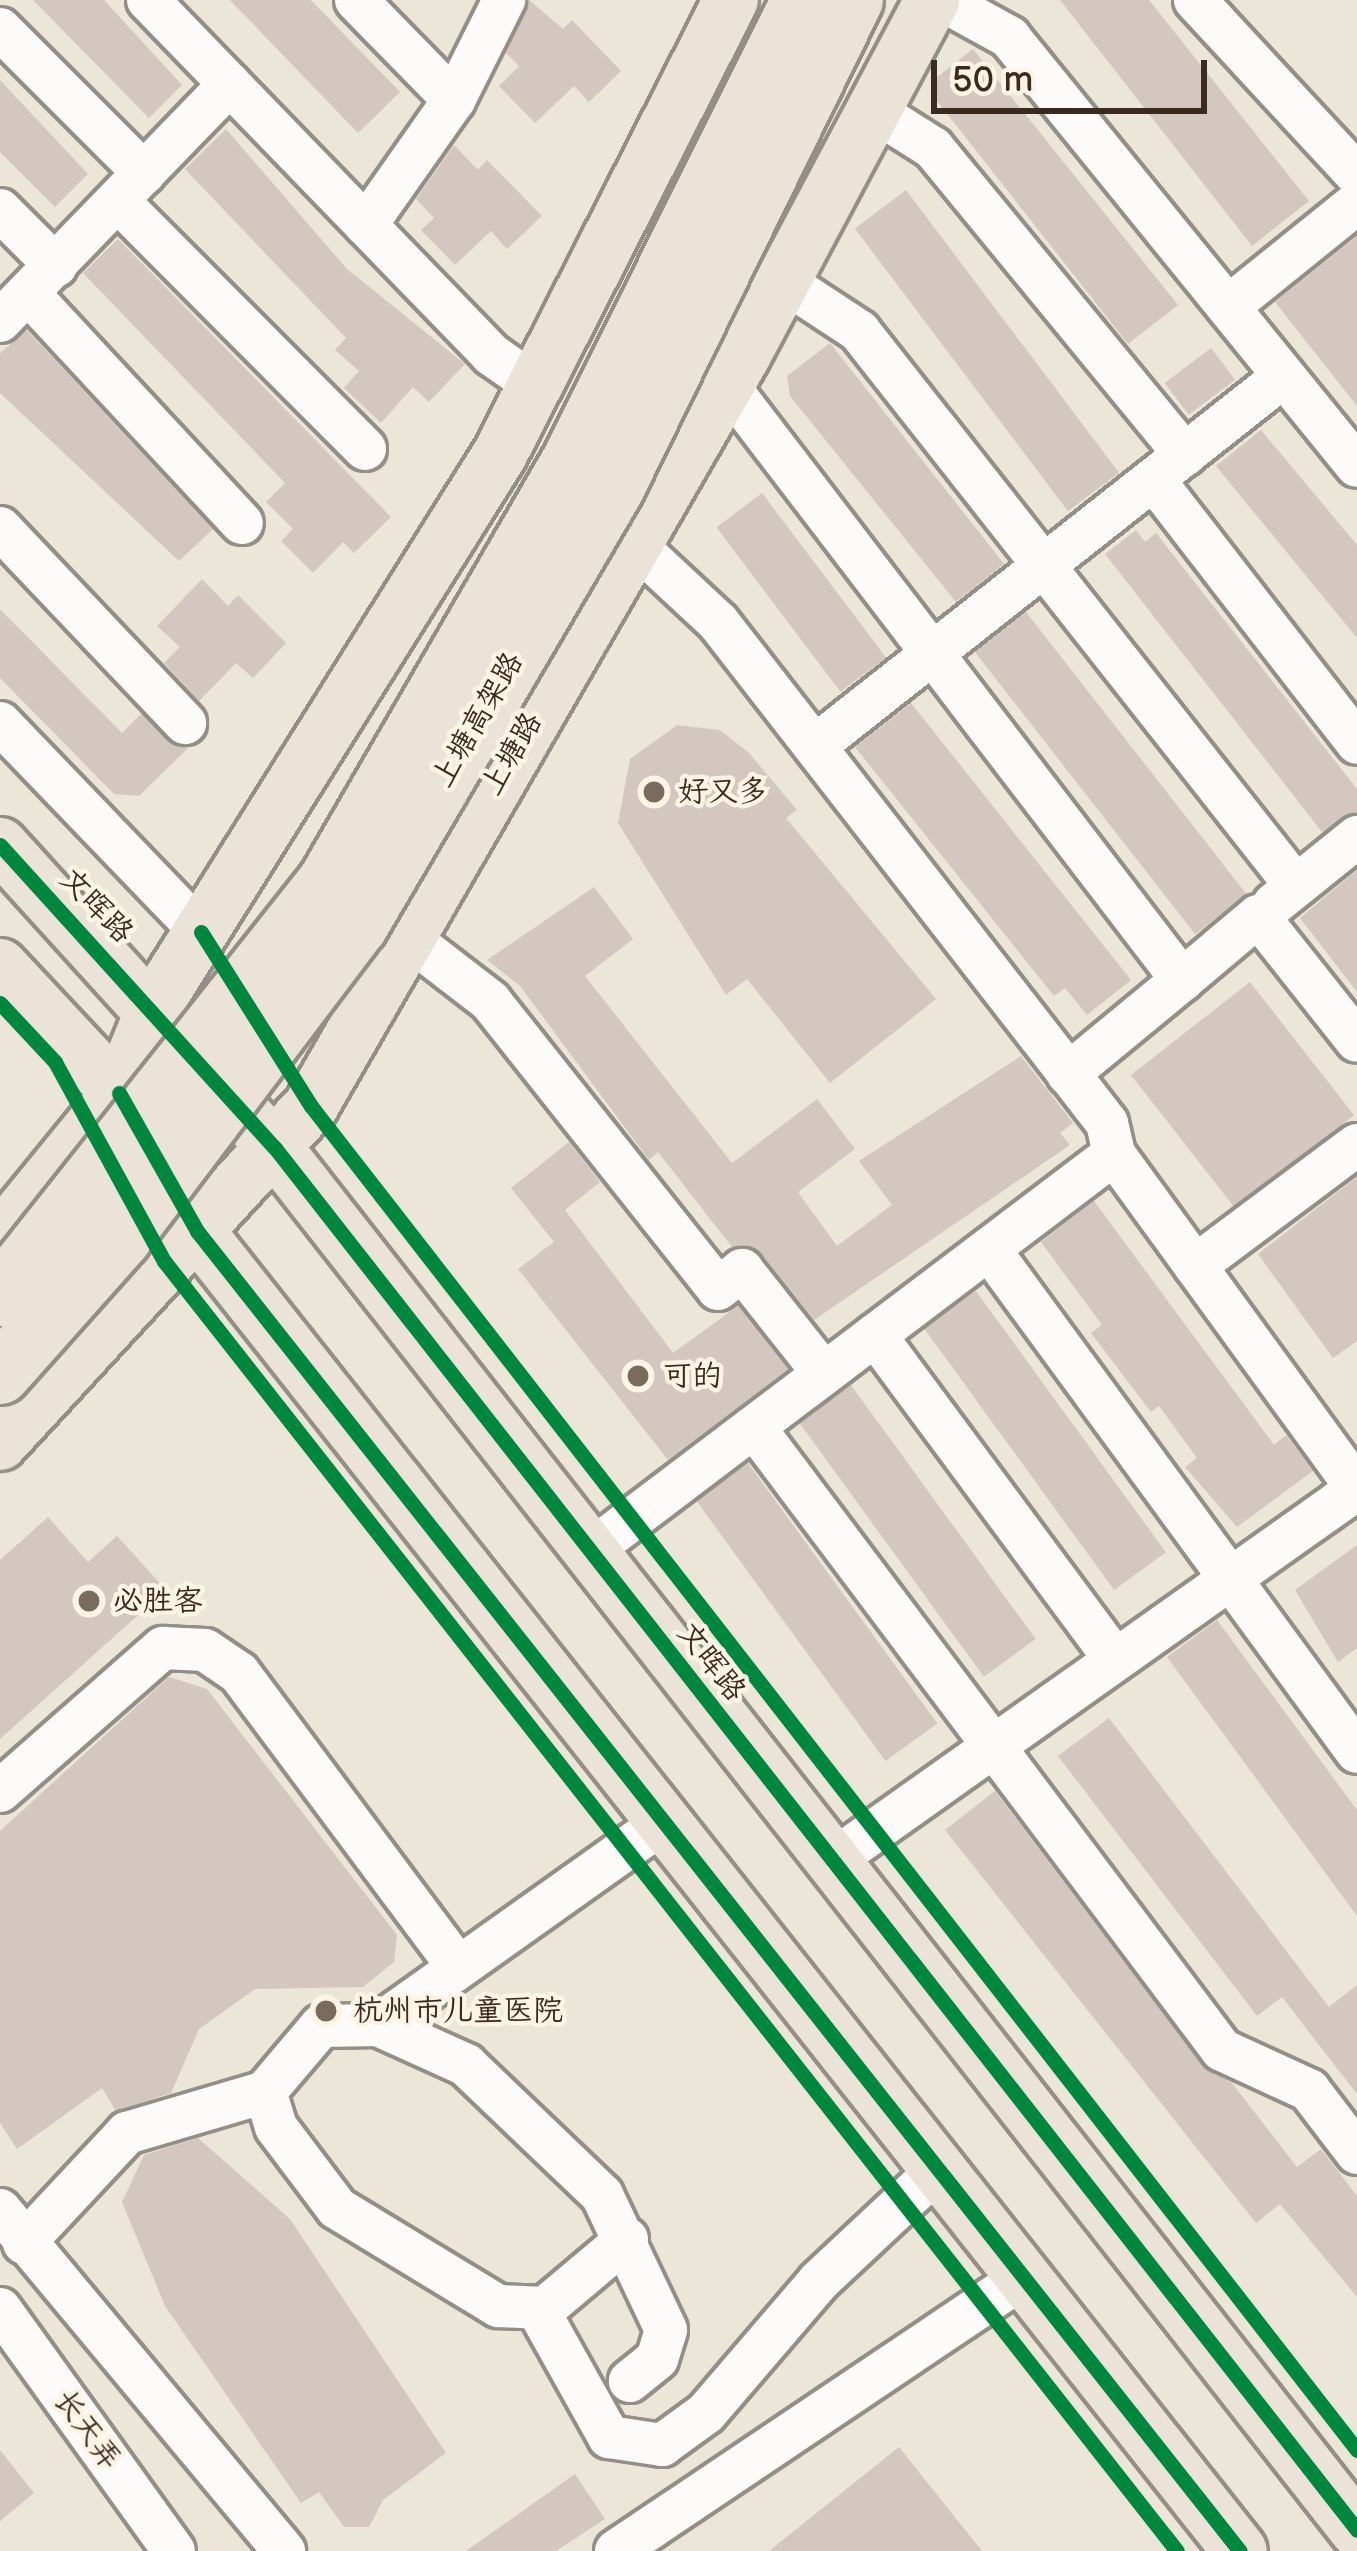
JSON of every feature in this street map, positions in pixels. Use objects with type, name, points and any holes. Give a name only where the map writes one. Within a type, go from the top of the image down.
[{"type":"highway","name":"上塘高架路","points":[[0,1296],[328,882],[571,463],[802,0]]},
{"type":"highway","name":"上塘高架路","points":[[0,1374],[121,1238],[358,925],[614,488],[853,0]]},
{"type":"main road","points":[[0,1239],[119,1093],[155,1005],[535,385],[731,0]]},
{"type":"main road","name":"上塘路","points":[[0,1443],[275,1148],[407,937],[633,543],[782,281],[932,0]]},
{"type":"main road","name":"文晖路","points":[[0,845],[155,1005],[275,1148],[1357,2530]]},
{"type":"main road","points":[[0,966],[119,1093],[197,1231],[1240,2551]]},
{"type":"street","points":[[148,0],[366,225],[535,385]]},
{"type":"street","points":[[356,0],[454,100]]},
{"type":"street","points":[[366,225],[454,100],[504,0]]},
{"type":"street","points":[[942,0],[1009,37],[1357,466]]},
{"type":"street","points":[[1195,0],[1357,175]]},
{"type":"street","points":[[0,29],[131,187],[365,449]]},
{"type":"street","points":[[28,294],[230,84]]},
{"type":"street","points":[[873,110],[933,148],[1170,467],[1357,743]]},
{"type":"street","points":[[1228,307],[1357,203]]},
{"type":"street","points":[[0,210],[28,294],[242,523]]},
{"type":"street","points":[[782,281],[859,331],[1296,886]]},
{"type":"street","points":[[815,746],[1284,376]]},
{"type":"street","points":[[725,382],[1183,980]]},
{"type":"street","points":[[0,528],[185,723]]},
{"type":"street","points":[[633,543],[718,622],[1107,1123],[1114,1154],[1356,1487],[986,1747],[832,1862]]},
{"type":"street","points":[[0,723],[201,932]]},
{"type":"street","points":[[1068,1074],[1357,837]]},
{"type":"street","points":[[1258,916],[1357,1041]]},
{"type":"street","points":[[407,937],[490,1001],[718,1288],[742,1270],[824,1374]]},
{"type":"street","points":[[1195,1266],[1357,1145]]},
{"type":"street","points":[[590,1551],[1114,1154]]},
{"type":"street","points":[[989,1249],[1357,1752]]},
{"type":"street","points":[[875,1335],[1113,1657]]},
{"type":"street","points":[[754,1426],[986,1747],[1222,2050],[1309,2090],[1357,2152]]},
{"type":"street","points":[[0,1791],[164,1648],[205,1650],[239,1673],[457,1965]]},
{"type":"street","points":[[378,2025],[666,1820]]},
{"type":"street","points":[[284,2551],[12,2227],[127,2133],[265,2092],[321,2026],[378,2025],[466,2065],[536,2123],[627,2239],[666,2330],[657,2359],[630,2381]]},
{"type":"street","points":[[265,2092],[276,2127],[337,2208],[498,2306],[537,2308],[572,2292],[627,2239]]},
{"type":"street","points":[[537,2308],[609,2437],[662,2444],[706,2413],[819,2281],[940,2167]]},
{"type":"street","points":[[616,2551],[1026,2275]]},
{"type":"street","name":"长天弄","points":[[0,2308],[174,2551]]},
{"type":"building","points":[[33,0],[104,0],[182,85],[149,118]]},
{"type":"building","points":[[230,0],[311,0],[400,92],[358,133]]},
{"type":"building","points":[[529,0],[563,29],[572,20],[621,71],[589,102],[574,86],[535,123],[499,86],[519,66],[506,53]]},
{"type":"building","points":[[1060,0],[1149,0],[1309,201],[1252,246]]},
{"type":"building","points":[[973,49],[1178,305],[1128,344],[937,101],[932,81]]},
{"type":"building","points":[[0,80],[88,174],[55,207],[0,152]]},
{"type":"building","points":[[226,129],[347,269],[465,364],[429,402],[413,387],[381,423],[344,388],[359,371],[335,350],[346,338],[185,169]]},
{"type":"building","points":[[454,145],[478,170],[487,160],[542,216],[507,249],[491,231],[455,265],[421,230],[434,218],[416,199]]},
{"type":"building","points":[[906,190],[1119,473],[1068,511],[855,229]]},
{"type":"building","points":[[1357,236],[1357,406],[1275,302]]},
{"type":"building","points":[[118,239],[391,517],[354,553],[343,542],[313,573],[281,541],[293,529],[266,502],[285,483],[83,273]]},
{"type":"building","points":[[27,330],[213,529],[179,561],[0,393],[0,353]]},
{"type":"building","points":[[830,343],[1004,564],[956,602],[790,396],[787,376]]},
{"type":"building","points":[[1211,348],[1235,380],[1189,415],[1165,383]]},
{"type":"building","points":[[1261,430],[1357,545],[1357,638],[1216,466]]},
{"type":"building","points":[[762,493],[886,658],[840,692],[716,527]]},
{"type":"building","points":[[1136,530],[1145,542],[1156,533],[1357,789],[1357,812],[1322,832],[1105,554]]},
{"type":"building","points":[[202,579],[228,606],[238,595],[286,643],[253,678],[236,663],[199,701],[164,663],[180,647],[157,626]]},
{"type":"building","points":[[0,609],[122,733],[141,714],[188,748],[139,796],[114,794],[0,678]]},
{"type":"building","points":[[1026,612],[1246,894],[1195,934],[975,652]]},
{"type":"building","points":[[911,703],[1131,980],[1087,1015],[1065,988],[1054,996],[855,747]]},
{"type":"building","points":[[677,725],[720,730],[749,753],[797,810],[786,818],[936,999],[830,1083],[747,979],[726,995],[618,823],[630,759]]},
{"type":"building","points":[[1357,870],[1357,992],[1300,918]]},
{"type":"building","points":[[594,887],[633,939],[585,976],[732,1163],[817,1099],[855,1149],[798,1192],[837,1246],[892,1205],[859,1161],[1021,1056],[1073,1123],[1060,1133],[1070,1145],[814,1320],[761,1253],[732,1247],[658,1152],[649,1160],[520,986],[487,960]]},
{"type":"building","points":[[1250,982],[1354,1115],[1235,1208],[1131,1075]]},
{"type":"building","points":[[569,1142],[600,1182],[565,1210],[673,1353],[738,1306],[788,1369],[668,1460],[518,1269],[554,1242],[511,1188]]},
{"type":"building","points":[[1357,1177],[1357,1341],[1333,1358],[1258,1254]]},
{"type":"building","points":[[1094,1201],[1274,1445],[1286,1435],[1313,1471],[1237,1527],[1185,1467],[1197,1458],[1159,1406],[1151,1412],[1091,1333],[1102,1325],[1041,1242]]},
{"type":"building","points":[[976,1291],[1166,1552],[1114,1590],[924,1329]]},
{"type":"building","points":[[851,1385],[1036,1639],[984,1677],[799,1423]]},
{"type":"building","points":[[748,1463],[937,1724],[885,1761],[696,1501]]},
{"type":"building","points":[[48,1517],[88,1562],[117,1536],[166,1590],[0,1739],[0,1560]]},
{"type":"building","points":[[1357,1545],[1357,1648],[1338,1662],[1295,1590]]},
{"type":"building","points":[[1217,1620],[1357,1810],[1357,1916],[1167,1657]]},
{"type":"building","points":[[169,1677],[207,1689],[397,1935],[394,1962],[363,1987],[255,1989],[199,2029],[171,2093],[116,2111],[102,2088],[17,2149],[0,2123],[0,1831]]},
{"type":"building","points":[[1109,1718],[1329,2007],[1357,1985],[1357,2094],[1282,1997],[1257,2016],[1058,1756]]},
{"type":"building","points":[[995,1791],[1202,2065],[1232,2083],[1297,2167],[1321,2149],[1357,2196],[1357,2297],[1280,2204],[1256,2223],[945,1830]]},
{"type":"building","points":[[198,2138],[290,2219],[446,2453],[383,2500],[369,2527],[344,2527],[319,2492],[301,2503],[165,2306],[122,2202],[144,2155]]},
{"type":"building","points":[[899,2447],[982,2551],[769,2551]]},
{"type":"building","points":[[0,2450],[34,2493],[0,2521]]},
{"type":"building","points":[[575,2474],[605,2519],[556,2551],[466,2551]]},
{"type":"cycle path","points":[[0,845],[275,1148],[1357,2530]]},
{"type":"cycle path","points":[[201,932],[311,1106],[1357,2450]]},
{"type":"cycle path","points":[[0,1003],[55,1062],[164,1261],[1177,2551]]},
{"type":"cycle path","points":[[119,1093],[197,1231],[1240,2551]]},
{"type":"place","name":"好又多","points":[[654,792]]},
{"type":"place","name":"可的","points":[[638,1376]]},
{"type":"place","name":"必胜客","points":[[89,1601]]},
{"type":"place","name":"杭州市儿童医院","points":[[326,2011]]}]
